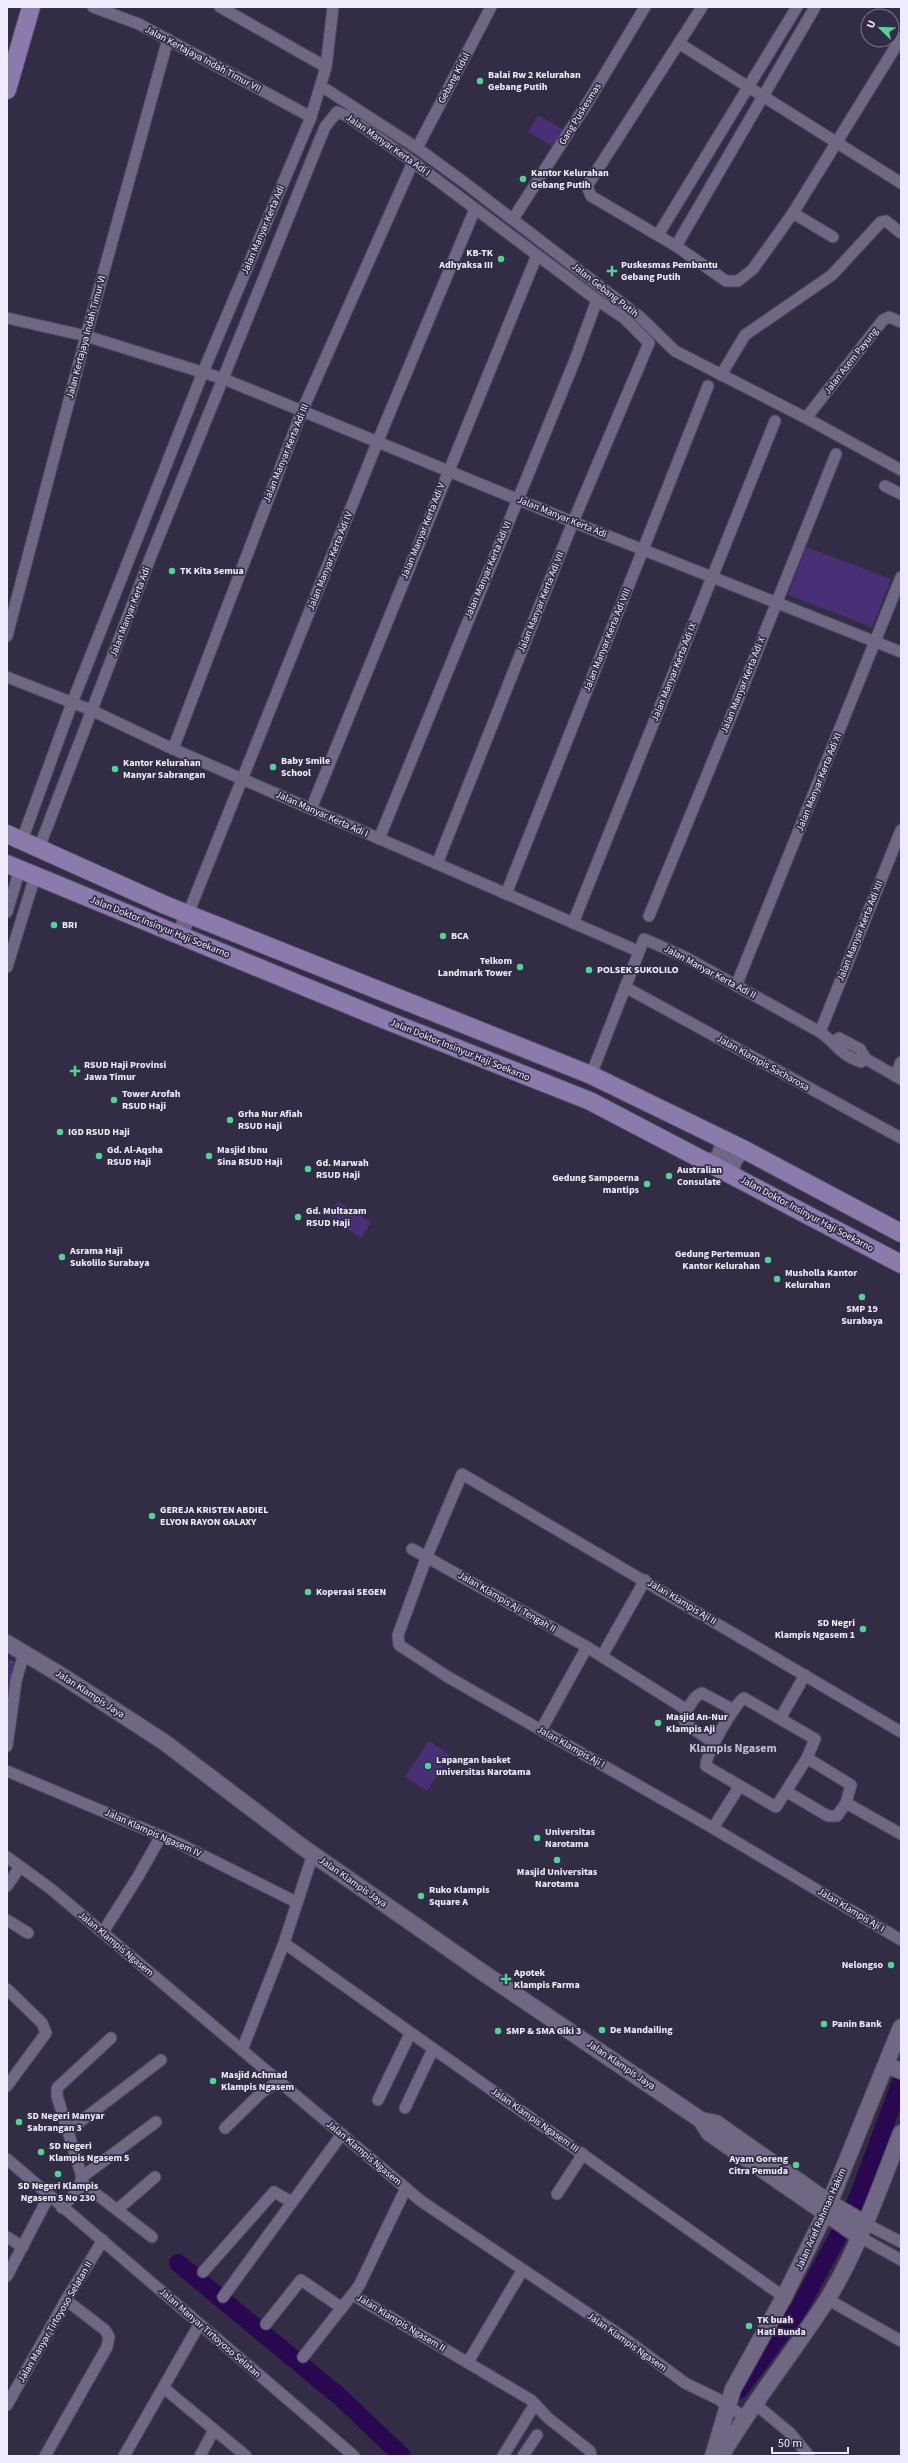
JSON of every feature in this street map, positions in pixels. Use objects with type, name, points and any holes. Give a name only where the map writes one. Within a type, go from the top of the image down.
[{"type":"main road","points":[[7,90],[31,7]]},
{"type":"main road","points":[[26,842],[77,867],[181,911],[591,1075],[743,1150],[901,1233]]},
{"type":"main road","name":"Jalan Doktor Insinyur Haji Soekarno","points":[[23,871],[172,933],[590,1101],[730,1173],[901,1264]]},
{"type":"main road","points":[[172,933],[181,911]]},
{"type":"main road","points":[[708,1163],[719,1157],[723,1146],[720,1139]]},
{"type":"main road","points":[[730,1173],[734,1160],[743,1150]]},
{"type":"main road","name":"Jalan Klampis Jaya","points":[[7,1643],[164,1742],[312,1854],[491,1978],[701,2120],[709,2133],[858,2228]]},
{"type":"main road","name":"Jalan Arief Rahman Hakim","points":[[712,2456],[733,2389],[830,2211],[892,2068],[901,2027]]},
{"type":"main road","points":[[721,2456],[744,2417],[827,2299],[901,2133]]},
{"type":"main road","points":[[733,2389],[754,2403]]},
{"type":"street","name":"Jalan Kertajaya Indah Timur VII","points":[[93,7],[139,24],[312,117]]},
{"type":"street","points":[[220,7],[326,67]]},
{"type":"street","name":"Jalan Manyar Kerta Adi","points":[[26,842],[89,709],[312,117],[326,67],[333,7]]},
{"type":"street","name":"Gebang Kidul","points":[[417,148],[491,7]]},
{"type":"street","name":"Gang Puskesmas","points":[[513,219],[588,102],[645,7]]},
{"type":"street","points":[[702,7],[680,44],[587,186],[591,196],[658,234],[726,281],[738,281],[753,269],[793,213],[901,38]]},
{"type":"street","points":[[658,234],[749,88],[796,7]]},
{"type":"street","points":[[676,246],[815,7]]},
{"type":"street","name":"Jalan Kertajaya Indah Timur VI","points":[[7,636],[86,336],[168,39]]},
{"type":"street","points":[[680,44],[901,183]]},
{"type":"street","name":"Jalan Gebang Putih","points":[[321,86],[417,148],[513,219],[640,317],[675,351],[806,418],[901,470]]},
{"type":"street","name":"Jalan Manyar Kerta Adi I","points":[[214,375],[329,120],[337,112],[340,112],[413,162],[536,255],[624,318],[649,343]]},
{"type":"street","name":"Jalan Manyar Kerta Adi III","points":[[173,749],[302,411],[413,162]]},
{"type":"street","name":"Jalan Manyar Kerta Adi IV","points":[[181,911],[241,778],[377,443],[475,209]]},
{"type":"street","points":[[793,213],[833,237]]},
{"type":"street","points":[[721,375],[745,334],[832,275],[881,222],[886,221],[890,223],[901,233]]},
{"type":"street","name":"Jalan Manyar Kerta Adi V","points":[[311,809],[536,255]]},
{"type":"street","name":"Jalan Manyar Kerta Adi VI","points":[[379,839],[518,500],[597,300]]},
{"type":"street","name":"Jalan Asem Payung","points":[[806,418],[883,320],[888,317],[901,322]]},
{"type":"street","name":"Jalan Manyar Kerta Adi","points":[[7,318],[86,336],[214,375],[518,500],[901,652]]},
{"type":"street","name":"Jalan Manyar Kerta Adi VII","points":[[437,864],[573,522],[649,343]]},
{"type":"street","name":"Jalan Manyar Kerta Adi","points":[[26,842],[73,704],[214,375]]},
{"type":"street","name":"Jalan Manyar Kerta Adi VIII","points":[[506,894],[708,386]]},
{"type":"street","name":"Jalan Manyar Kerta Adi IX","points":[[573,923],[775,421]]},
{"type":"street","name":"Jalan Manyar Kerta Adi X","points":[[649,916],[836,454]]},
{"type":"street","points":[[885,486],[901,494]]},
{"type":"street","name":"Jalan Manyar Kerta Adi XI","points":[[736,986],[901,578]]},
{"type":"street","name":"Jalan Manyar Kerta Adi I","points":[[7,677],[89,709],[173,749],[638,951]]},
{"type":"street","name":"Jalan Manyar Kerta Adi XII","points":[[820,1032],[901,830]]},
{"type":"street","points":[[7,912],[9,896],[23,871]]},
{"type":"street","points":[[7,967],[23,871]]},
{"type":"street","name":"Jalan Manyar Kerta Adi II","points":[[638,951],[641,942],[647,939],[820,1032],[834,1042],[837,1050],[855,1060],[861,1062],[866,1059],[898,1077]]},
{"type":"street","points":[[591,1075],[638,951]]},
{"type":"street","name":"Jalan Klampis Sacharosa","points":[[625,987],[901,1138]]},
{"type":"street","points":[[898,1077],[901,1062]]},
{"type":"street","name":"Jalan Klampis Aji I","points":[[462,1474],[427,1556],[398,1635],[399,1644],[448,1677],[713,1828],[901,1940]]},
{"type":"street","name":"Jalan Klampis Aji II","points":[[462,1474],[645,1580],[901,1732]]},
{"type":"street","name":"Jalan Klampis Aji Tengah II","points":[[412,1549],[427,1556],[602,1656],[687,1710]]},
{"type":"street","points":[[602,1656],[645,1580]]},
{"type":"street","points":[[541,1730],[587,1648]]},
{"type":"street","points":[[7,1746],[16,1681],[24,1653]]},
{"type":"street","points":[[781,1717],[805,1676]]},
{"type":"street","points":[[714,1743],[686,1724],[684,1720],[687,1710],[696,1696],[702,1693],[734,1710]]},
{"type":"street","points":[[744,1698],[781,1717],[815,1739],[807,1758],[787,1792],[776,1807],[739,1787],[706,1766],[706,1758],[734,1710],[744,1698]]},
{"type":"street","points":[[787,1792],[828,1816],[837,1816],[846,1803],[851,1785],[807,1758]]},
{"type":"street","name":"Jalan Klampis Ngasem IV","points":[[7,1771],[161,1836],[296,1902]]},
{"type":"street","points":[[713,1828],[739,1787]]},
{"type":"street","points":[[846,1803],[901,1834]]},
{"type":"street","points":[[103,1932],[139,1875],[161,1836]]},
{"type":"street","points":[[242,2050],[284,1943],[312,1854]]},
{"type":"street","name":"Jalan Klampis Ngasem","points":[[7,1857],[50,1889],[103,1932],[406,2188],[522,2271],[620,2335],[685,2383],[728,2405],[744,2417]]},
{"type":"street","points":[[7,1886],[20,1867]]},
{"type":"street","points":[[7,1920],[28,1933]]},
{"type":"street","name":"Jalan Klampis Ngasem III","points":[[284,1943],[410,2034],[584,2154],[784,2297]]},
{"type":"street","points":[[7,1989],[46,2027],[46,2033],[7,2086]]},
{"type":"street","points":[[378,2100],[410,2034]]},
{"type":"street","points":[[111,2038],[57,2088],[57,2096],[82,2180],[152,2237]]},
{"type":"street","points":[[405,2108],[433,2049]]},
{"type":"street","points":[[68,2131],[161,2060]]},
{"type":"street","points":[[225,2128],[262,2092],[279,2082]]},
{"type":"street","points":[[64,2210],[82,2180],[156,2122]]},
{"type":"street","points":[[223,2297],[342,2134]]},
{"type":"street","points":[[557,2194],[584,2154]]},
{"type":"street","name":"Jalan Manyar Tirtoyoso Selatan","points":[[7,2159],[64,2210],[103,2240],[350,2454]]},
{"type":"street","points":[[118,2209],[155,2177]]},
{"type":"street","name":"Jalan Klampis Ngasem II","points":[[406,2188],[353,2294],[468,2362],[535,2404],[548,2418],[590,2451],[591,2456]]},
{"type":"street","points":[[203,2272],[274,2192],[292,2202]]},
{"type":"street","points":[[7,2276],[24,2247],[50,2196]]},
{"type":"street","points":[[858,2228],[899,2241],[890,2254]]},
{"type":"street","points":[[858,2228],[890,2254],[901,2260]]},
{"type":"street","points":[[7,2237],[24,2247]]},
{"type":"street","name":"Jalan Manyar Tirtoyoso Selatan II","points":[[7,2405],[66,2300],[103,2240]]},
{"type":"street","points":[[468,2362],[522,2271]]},
{"type":"street","points":[[266,2324],[301,2280],[342,2308]]},
{"type":"street","points":[[303,2357],[353,2294]]},
{"type":"street","points":[[827,2299],[901,2341]]},
{"type":"street","points":[[45,2456],[107,2347],[109,2337],[105,2330],[66,2300]]},
{"type":"street","points":[[124,2456],[165,2389],[200,2325]]},
{"type":"street","points":[[165,2389],[246,2456]]},
{"type":"street","points":[[754,2403],[790,2433],[809,2456]]},
{"type":"street","points":[[502,2456],[535,2404]]},
{"type":"street","points":[[200,2456],[214,2430]]},
{"type":"street","points":[[523,2456],[537,2435]]},
{"type":"green space","points":[[538,115],[564,130],[554,147],[528,132]]},
{"type":"green space","points":[[806,547],[891,579],[872,627],[788,595]]},
{"type":"green space","points":[[338,1201],[371,1222],[361,1238],[328,1216]]},
{"type":"green space","points":[[7,1659],[19,1665],[7,1748]]},
{"type":"green space","name":"Lapangan basket universitas Narotama","points":[[429,1741],[450,1755],[427,1791],[405,1777]]},
{"type":"waterway","points":[[739,2390],[798,2310],[841,2231],[856,2202],[901,2082]]},
{"type":"waterway","points":[[178,2263],[340,2397],[402,2456]]},
{"type":"place","name":"Balai Rw 2 Kelurahan Gebang Putih","points":[[480,81]]},
{"type":"place","name":"Kantor Kelurahan Gebang Putih","points":[[523,179]]},
{"type":"place","name":"KB-TK Adhyaksa III","points":[[501,259]]},
{"type":"place","name":"Puskesmas Pembantu Gebang Putih","points":[[612,271]]},
{"type":"place","name":"TK Kita Semua","points":[[172,571]]},
{"type":"place","name":"Baby Smile School","points":[[273,767]]},
{"type":"place","name":"Kantor Kelurahan Manyar Sabrangan","points":[[115,769]]},
{"type":"place","name":"BRI","points":[[54,925]]},
{"type":"place","name":"BCA","points":[[443,936]]},
{"type":"place","name":"Telkom Landmark Tower","points":[[520,967]]},
{"type":"place","name":"POLSEK SUKOLILO","points":[[589,970]]},
{"type":"place","name":"RSUD Haji Provinsi Jawa Timur","points":[[75,1071]]},
{"type":"place","name":"Tower Arofah RSUD Haji","points":[[114,1100]]},
{"type":"place","name":"Grha Nur Afiah RSUD Haji","points":[[230,1120]]},
{"type":"place","name":"IGD RSUD Haji","points":[[60,1132]]},
{"type":"place","name":"Gd. Al-Aqsha RSUD Haji","points":[[99,1156]]},
{"type":"place","name":"Masjid Ibnu Sina RSUD Haji","points":[[209,1156]]},
{"type":"place","name":"Gd. Marwah RSUD Haji","points":[[308,1169]]},
{"type":"place","name":"Australian Consulate","points":[[669,1176]]},
{"type":"place","name":"Gedung Sampoerna mantips","points":[[647,1184]]},
{"type":"place","name":"Gd. Multazam RSUD Haji","points":[[298,1217]]},
{"type":"place","name":"Asrama Haji Sukolilo Surabaya","points":[[62,1257]]},
{"type":"place","name":"Gedung Pertemuan Kantor Kelurahan","points":[[768,1260]]},
{"type":"place","name":"Musholla Kantor Kelurahan","points":[[777,1279]]},
{"type":"place","name":"SMP 19 Surabaya","points":[[862,1297]]},
{"type":"place","name":"GEREJA KRISTEN ABDIEL ELYON RAYON GALAXY","points":[[152,1516]]},
{"type":"place","name":"Koperasi SEGEN","points":[[308,1592]]},
{"type":"place","name":"SD Negri Klampis Ngasem 1","points":[[863,1629]]},
{"type":"place","name":"Masjid An-Nur Klampis Aji","points":[[658,1723]]},
{"type":"place","name":"Lapangan basket universitas Narotama","points":[[428,1766]]},
{"type":"place","name":"Universitas Narotama","points":[[537,1838]]},
{"type":"place","name":"Masjid Universitas Narotama","points":[[557,1860]]},
{"type":"place","name":"Ruko Klampis Square A","points":[[421,1896]]},
{"type":"place","name":"Nelongso","points":[[891,1965]]},
{"type":"place","name":"Apotek Klampis Farma","points":[[506,1979]]},
{"type":"place","name":"Panin Bank","points":[[824,2024]]},
{"type":"place","name":"De Mandailing","points":[[602,2030]]},
{"type":"place","name":"SMP & SMA Giki 3","points":[[498,2031]]},
{"type":"place","name":"Masjid Achmad Klampis Ngasem","points":[[213,2081]]},
{"type":"place","name":"SD Negeri Manyar Sabrangan 3","points":[[19,2122]]},
{"type":"place","name":"SD Negeri Klampis Ngasem 5","points":[[41,2152]]},
{"type":"place","name":"Ayam Goreng Citra Pemuda","points":[[796,2165]]},
{"type":"place","name":"SD Negeri Klampis Ngasem 5 No 230","points":[[58,2174]]},
{"type":"place","name":"TK buah Hati Bunda","points":[[749,2326]]},
{"type":"district","name":"Klampis Ngasem","points":[[733,1748]]}]
